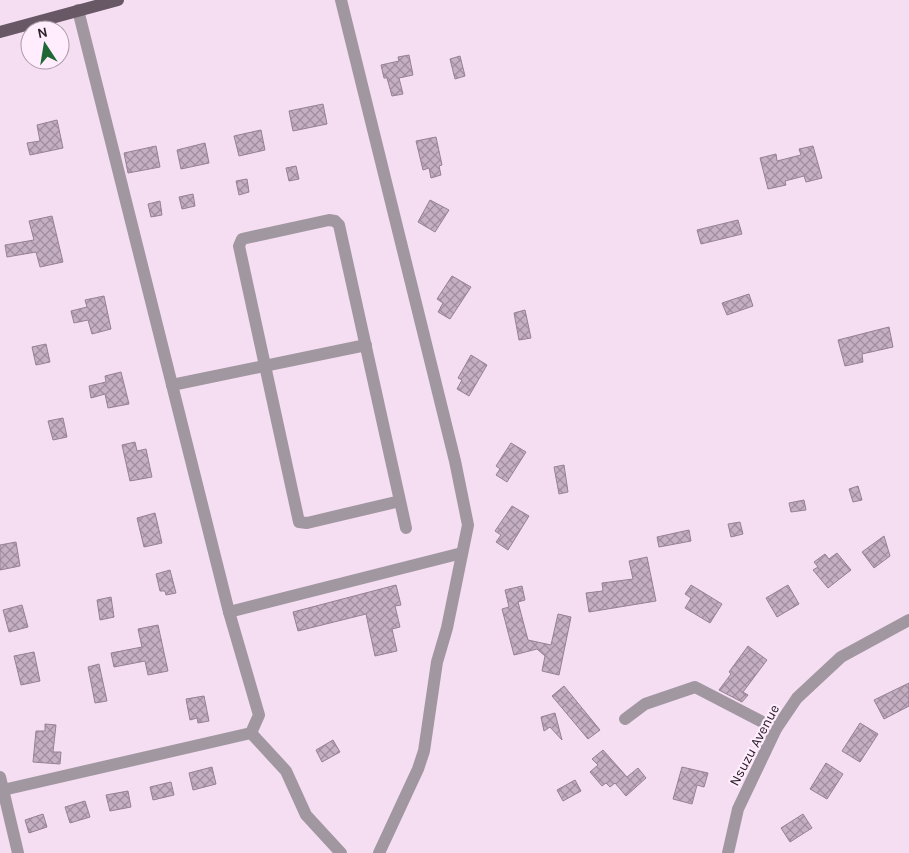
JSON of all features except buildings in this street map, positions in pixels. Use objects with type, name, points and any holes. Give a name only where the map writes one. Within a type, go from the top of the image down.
[{"type":"main road","points":[[0,32],[118,0]]},
{"type":"street","points":[[341,0],[455,460],[468,525],[437,662],[424,751],[418,769],[379,853]]},
{"type":"street","points":[[78,10],[229,612],[260,715],[251,733]]},
{"type":"street","points":[[400,501],[307,523],[299,522],[239,246],[242,240],[249,236],[329,220],[335,221],[340,225],[406,528]]},
{"type":"street","points":[[172,385],[366,346]]},
{"type":"street","points":[[229,612],[462,552]]},
{"type":"street","name":"Nsuzu Avenue","points":[[728,853],[738,809],[776,729],[796,698],[841,657],[909,620]]},
{"type":"street","points":[[625,719],[645,704],[695,687],[776,729]]},
{"type":"street","points":[[3,790],[251,733]]},
{"type":"street","points":[[251,733],[286,771],[306,815],[341,853]]},
{"type":"street","points":[[0,777],[18,853]]}]
